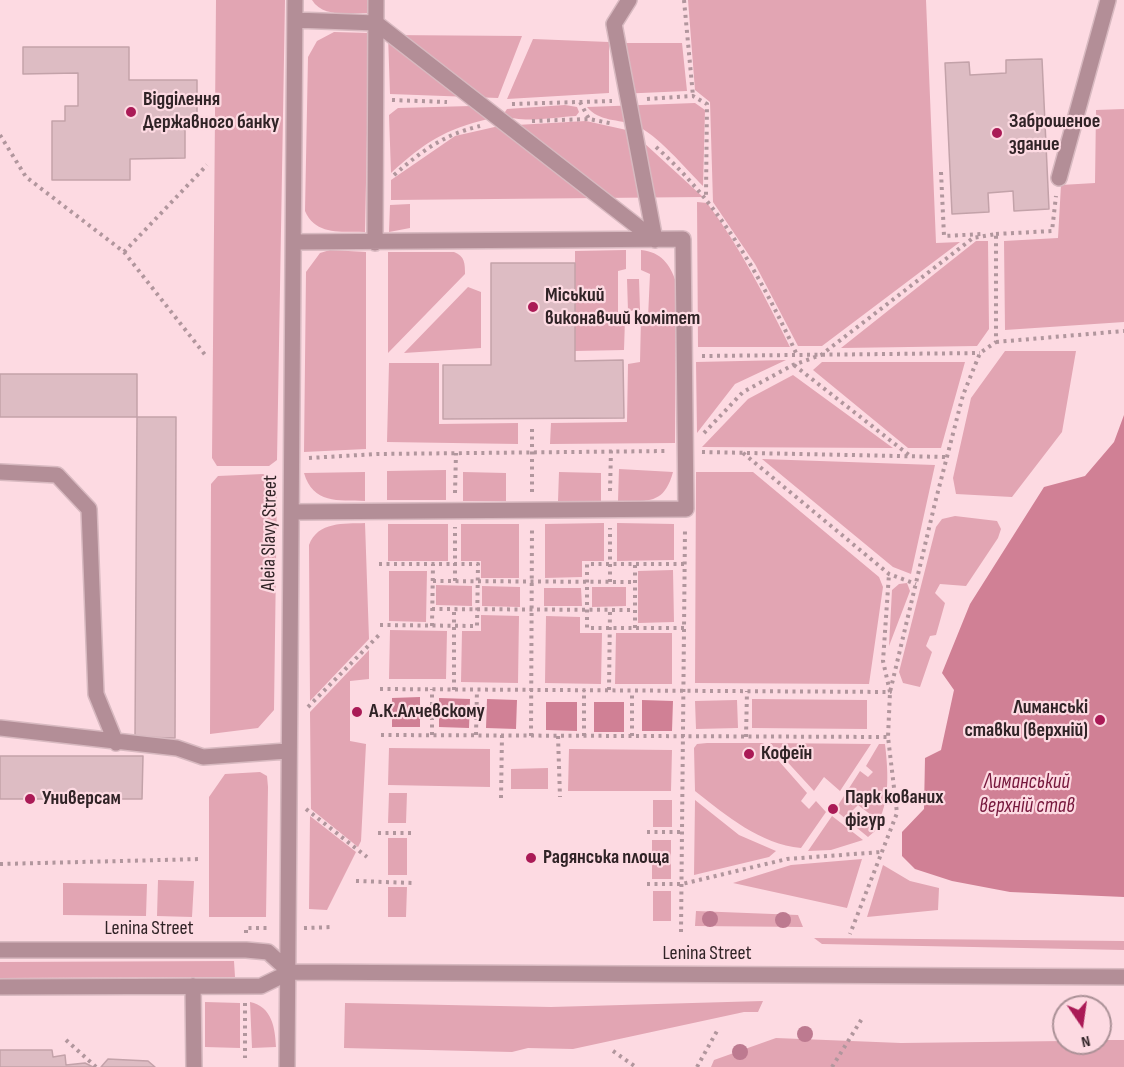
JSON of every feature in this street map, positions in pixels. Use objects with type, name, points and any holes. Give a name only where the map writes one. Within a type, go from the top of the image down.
[{"type":"street","name":"Aleia Slavy Street","points":[[287,1067],[290,972],[287,751],[292,512],[295,0]]},
{"type":"street","points":[[375,243],[376,0]]},
{"type":"street","points":[[629,0],[614,24],[655,240]]},
{"type":"street","points":[[1059,178],[1108,0]]},
{"type":"street","points":[[295,20],[376,23],[655,240]]},
{"type":"street","points":[[292,512],[686,509],[683,239],[294,242]]},
{"type":"street","points":[[0,472],[57,475],[89,509],[96,694],[116,743]]},
{"type":"street","points":[[0,728],[116,743],[177,748],[203,757],[287,751]]},
{"type":"street","name":"Lenina Street","points":[[0,950],[246,950],[268,952],[290,972]]},
{"type":"street","name":"Lenina Street","points":[[0,987],[261,986],[290,972],[1124,977]]},
{"type":"street","points":[[193,986],[194,1067]]},
{"type":"path","points":[[684,0],[693,96]]},
{"type":"path","points":[[636,99],[693,96],[707,104],[706,197]]},
{"type":"path","points":[[375,101],[459,102]]},
{"type":"path","points":[[502,104],[614,101]]},
{"type":"path","points":[[580,102],[589,118]]},
{"type":"path","points":[[0,135],[26,177],[124,252],[206,356]]},
{"type":"path","points":[[124,252],[207,165]]},
{"type":"path","points":[[941,172],[944,236],[1052,231],[1059,178]]},
{"type":"path","points":[[996,234],[996,342]]},
{"type":"path","points":[[686,452],[743,392],[793,365],[821,356],[973,238],[996,234]]},
{"type":"path","points":[[685,357],[980,353],[996,342],[1124,331]]},
{"type":"path","points":[[850,933],[897,813],[888,737],[890,692],[963,395],[980,353]]},
{"type":"path","points":[[793,365],[910,456]]},
{"type":"path","points":[[531,736],[532,429]]},
{"type":"path","points":[[292,459],[377,454],[532,452],[686,452],[947,457]]},
{"type":"path","points":[[742,453],[888,574],[916,584]]},
{"type":"path","points":[[681,932],[686,509]]},
{"type":"path","points":[[379,564],[478,564],[477,626],[380,625]]},
{"type":"path","points":[[432,626],[433,564]]},
{"type":"path","points":[[684,564],[587,564],[587,628],[684,628]]},
{"type":"path","points":[[634,628],[635,564]]},
{"type":"path","points":[[888,574],[883,661],[890,692]]},
{"type":"path","points":[[433,581],[635,582]]},
{"type":"path","points":[[432,609],[634,610]]},
{"type":"path","points":[[453,690],[454,609]]},
{"type":"path","points":[[609,690],[610,610]]},
{"type":"path","points":[[306,698],[306,710],[379,635]]},
{"type":"path","points":[[432,689],[432,735]]},
{"type":"path","points":[[380,690],[890,692]]},
{"type":"path","points":[[476,735],[477,690]]},
{"type":"path","points":[[584,690],[584,736]]},
{"type":"path","points":[[632,691],[632,736]]},
{"type":"path","points":[[746,737],[747,691]]},
{"type":"path","points":[[381,735],[888,737]]},
{"type":"path","points":[[501,798],[502,735]]},
{"type":"path","points":[[558,736],[560,797]]},
{"type":"path","points":[[305,819],[305,808],[367,857]]},
{"type":"path","points":[[647,832],[682,832]]},
{"type":"path","points":[[378,833],[414,833]]},
{"type":"path","points":[[646,884],[682,884],[787,859],[881,852]]},
{"type":"path","points":[[0,864],[201,859]]},
{"type":"path","points":[[356,881],[414,883]]},
{"type":"path","points":[[306,917],[306,928]]},
{"type":"path","points":[[832,1067],[863,1017]]},
{"type":"path","points":[[697,1067],[717,1031]]},
{"type":"path","points":[[66,1040],[96,1067]]},
{"type":"path","points":[[613,1051],[636,1067]]},
{"type":"shaded area","points":[[216,0],[285,0],[277,460],[269,466],[217,466],[212,458]]},
{"type":"shaded area","points":[[312,0],[368,0],[368,13],[330,12],[317,6]]},
{"type":"shaded area","points":[[688,0],[926,0],[936,243],[960,242],[822,346],[798,346],[755,264],[713,202],[710,102],[695,90]]},
{"type":"shaded area","points":[[334,32],[369,33],[365,232],[338,232],[322,228],[310,219],[305,211],[308,57],[317,41]]},
{"type":"shaded area","points":[[388,35],[522,36],[498,98],[390,94]]},
{"type":"shaded area","points":[[533,39],[609,42],[609,93],[507,99]]},
{"type":"shaded area","points":[[620,43],[682,43],[687,91],[618,94]]},
{"type":"shaded area","points":[[695,103],[705,110],[703,186],[644,129],[629,123],[603,118],[587,107]]},
{"type":"shaded area","points":[[565,105],[577,107],[579,112],[576,116],[539,119],[519,119],[503,115],[507,109]]},
{"type":"shaded area","points":[[471,106],[488,119],[459,127],[436,138],[391,173],[389,115],[398,108]]},
{"type":"shaded area","points":[[1124,109],[1124,322],[1005,330],[1004,241],[1058,238],[1061,185],[1095,183],[1096,110]]},
{"type":"shaded area","points":[[586,121],[631,131],[703,197],[391,200],[391,180],[455,136],[499,126]]},
{"type":"shaded area","points":[[697,202],[707,203],[731,237],[790,347],[698,347]]},
{"type":"shaded area","points":[[410,204],[410,228],[389,232],[390,205]]},
{"type":"shaded area","points":[[976,241],[988,241],[989,329],[977,346],[841,348]]},
{"type":"shaded area","points":[[330,250],[366,252],[366,449],[304,452],[306,272],[320,253]]},
{"type":"shaded area","points":[[626,250],[626,269],[618,271],[618,318],[625,319],[624,350],[575,351],[575,251]]},
{"type":"shaded area","points":[[641,250],[654,253],[664,260],[676,282],[675,443],[550,444],[551,423],[627,422],[628,364],[640,362],[641,318],[648,318],[650,274],[641,270]]},
{"type":"shaded area","points":[[388,252],[454,252],[462,258],[465,274],[388,353]]},
{"type":"shaded area","points":[[627,279],[639,279],[640,310],[628,311]]},
{"type":"shaded area","points":[[468,287],[481,292],[481,348],[404,353]]},
{"type":"shaded area","points":[[1005,351],[1076,351],[1062,432],[1012,497],[956,494],[953,478],[971,398]]},
{"type":"shaded area","points":[[786,360],[735,384],[697,433],[696,362]]},
{"type":"shaded area","points":[[822,362],[965,362],[941,448],[908,448],[813,370]]},
{"type":"shaded area","points":[[389,363],[439,363],[439,424],[518,423],[518,444],[387,442]]},
{"type":"shaded area","points":[[793,375],[893,448],[702,447],[748,399]]},
{"type":"shaded area","points":[[762,459],[935,465],[911,574],[893,567]]},
{"type":"shaded area","points":[[619,469],[673,472],[660,496],[646,501],[618,501]]},
{"type":"shaded area","points":[[446,470],[446,500],[387,500],[387,471]]},
{"type":"shaded area","points":[[365,472],[365,501],[336,500],[320,495],[308,483],[304,473]]},
{"type":"shaded area","points":[[463,472],[506,473],[506,501],[463,501]]},
{"type":"shaded area","points":[[559,472],[601,473],[601,501],[558,501]]},
{"type":"shaded area","points":[[696,472],[753,472],[879,577],[883,587],[869,684],[695,683]]},
{"type":"shaded area","points":[[263,474],[274,479],[277,489],[274,710],[258,728],[210,734],[211,484],[218,476]]},
{"type":"shaded area","points":[[955,516],[997,521],[1001,529],[998,538],[966,586],[940,584],[935,593],[945,603],[936,635],[930,636],[926,646],[932,652],[920,687],[903,683],[899,672],[936,527],[942,519]]},
{"type":"shaded area","points":[[365,523],[369,639],[310,701],[309,545],[313,537],[332,525]]},
{"type":"shaded area","points":[[604,523],[604,561],[582,561],[582,577],[545,578],[545,524]]},
{"type":"shaded area","points":[[617,523],[674,524],[674,560],[617,561]]},
{"type":"shaded area","points":[[388,524],[448,524],[448,561],[388,561]]},
{"type":"shaded area","points":[[461,524],[519,524],[519,578],[481,578],[481,561],[461,561]]},
{"type":"shaded area","points":[[673,570],[674,622],[638,623],[638,571]]},
{"type":"shaded area","points":[[389,571],[427,571],[426,622],[389,621]]},
{"type":"shaded area","points":[[907,583],[910,591],[889,646],[892,590],[899,584]]},
{"type":"shaded area","points":[[436,585],[472,586],[472,606],[436,605]]},
{"type":"shaded area","points":[[482,586],[520,587],[520,607],[482,606]]},
{"type":"shaded area","points":[[592,587],[626,587],[626,606],[592,607]]},
{"type":"shaded area","points":[[544,588],[581,588],[582,606],[544,606]]},
{"type":"shaded area","points":[[481,615],[519,616],[518,683],[461,682],[462,631],[481,631]]},
{"type":"shaded area","points":[[546,616],[580,617],[580,633],[602,633],[601,684],[545,683]]},
{"type":"shaded area","points":[[390,630],[447,631],[446,679],[389,679]]},
{"type":"shaded area","points":[[616,633],[672,633],[672,684],[615,684]]},
{"type":"shaded area","points":[[369,650],[369,679],[350,681],[350,741],[366,744],[361,841],[358,847],[311,809],[310,712]]},
{"type":"shaded area","points":[[752,699],[867,700],[867,729],[752,728]]},
{"type":"shaded area","points":[[737,700],[738,728],[696,729],[695,701]]},
{"type":"shaded area","points":[[763,743],[807,793],[801,801],[809,809],[816,801],[826,812],[801,848],[758,835],[695,791],[694,748],[697,744]]},
{"type":"shaded area","points":[[770,743],[871,744],[840,791],[824,777],[814,791]]},
{"type":"shaded area","points":[[879,744],[885,744],[887,773],[887,793],[883,812],[879,821],[858,805],[852,811],[877,825],[875,831],[868,837],[835,810],[860,771],[868,777],[873,772],[866,766]]},
{"type":"shaded area","points":[[389,748],[490,749],[490,787],[388,785]]},
{"type":"shaded area","points":[[569,749],[672,750],[671,791],[568,791]]},
{"type":"shaded area","points":[[548,768],[548,789],[511,789],[511,769]]},
{"type":"shaded area","points":[[260,772],[267,776],[268,787],[266,917],[209,917],[209,797],[225,774]]},
{"type":"shaded area","points":[[389,793],[407,793],[406,823],[388,823]]},
{"type":"shaded area","points":[[653,800],[672,800],[672,827],[653,827]]},
{"type":"shaded area","points":[[695,800],[739,835],[776,851],[769,857],[694,875]]},
{"type":"shaded area","points":[[310,816],[356,852],[327,910],[309,909]]},
{"type":"shaded area","points":[[832,816],[863,840],[831,850],[808,851]]},
{"type":"shaded area","points":[[388,838],[407,838],[407,875],[388,875]]},
{"type":"shaded area","points":[[652,840],[671,840],[671,879],[652,879]]},
{"type":"shaded area","points":[[862,859],[847,908],[733,883],[791,865]]},
{"type":"shaded area","points":[[883,865],[910,881],[939,888],[938,910],[867,917]]},
{"type":"shaded area","points":[[158,880],[194,881],[192,917],[157,916]]},
{"type":"shaded area","points":[[63,883],[147,884],[146,916],[63,915]]},
{"type":"shaded area","points":[[388,887],[407,887],[406,917],[388,917]]},
{"type":"shaded area","points":[[653,891],[671,891],[671,921],[653,921]]},
{"type":"shaded area","points":[[696,911],[798,915],[803,927],[695,926]]},
{"type":"shaded area","points":[[814,938],[1124,941],[1124,950],[822,944]]},
{"type":"shaded area","points":[[234,961],[235,977],[0,978],[0,962]]},
{"type":"shaded area","points":[[763,1001],[758,1012],[744,1012],[573,1049],[528,1048],[512,1052],[344,1048],[345,1003],[551,1007]]},
{"type":"shaded area","points":[[205,1002],[240,1003],[240,1048],[205,1047]]},
{"type":"shaded area","points":[[250,1002],[268,1013],[275,1032],[276,1047],[252,1048]]},
{"type":"shaded area","points":[[776,1038],[901,1043],[1052,1041],[1052,1055],[1112,1055],[1112,1040],[1124,1040],[1124,1067],[711,1067],[714,1060]]},
{"type":"water","name":"Лиманський верхній став","points":[[1124,415],[1124,897],[1010,892],[952,881],[915,869],[902,856],[902,832],[924,809],[925,758],[941,750],[954,690],[942,673],[970,604],[1044,487],[1085,476],[1114,442]]},
{"type":"water","points":[[420,697],[420,727],[392,727],[392,698]]},
{"type":"water","points":[[439,698],[470,699],[469,728],[439,727]]},
{"type":"water","points":[[487,699],[517,700],[516,729],[486,728]]},
{"type":"water","points":[[642,700],[673,701],[672,731],[642,731]]},
{"type":"water","points":[[546,702],[577,702],[577,731],[546,730]]},
{"type":"water","points":[[594,702],[624,702],[624,732],[594,732]]},
{"type":"building","name":"Відділення Державного банку","points":[[23,47],[129,47],[129,80],[197,80],[197,118],[185,118],[185,158],[130,159],[130,180],[52,180],[52,121],[65,121],[65,106],[78,106],[78,73],[23,74]]},
{"type":"building","name":"Заброшеное здание","points":[[1042,59],[1049,209],[1014,211],[1013,191],[988,193],[989,212],[952,214],[945,63],[969,62],[970,75],[1006,73],[1006,60]]},
{"type":"building","name":"Міський виконавчий комітет","points":[[491,263],[575,263],[575,361],[623,360],[624,418],[443,419],[443,365],[491,365]]},
{"type":"building","points":[[0,374],[137,374],[137,417],[0,417]]},
{"type":"building","points":[[137,417],[176,417],[175,738],[135,737]]},
{"type":"building","points":[[0,756],[143,756],[142,799],[0,799]]},
{"type":"building","points":[[0,1050],[52,1050],[53,1057],[65,1055],[66,1065],[85,1063],[93,1067],[0,1067]]},
{"type":"building","points":[[108,1059],[148,1061],[155,1067],[101,1067]]},
{"type":"place","name":"Відділення Державного банку","points":[[131,112]]},
{"type":"place","name":"Заброшеное здание","points":[[997,133]]},
{"type":"place","name":"Міський виконавчий комітет","points":[[533,307]]},
{"type":"place","name":"А.К.Алчевскому","points":[[357,712]]},
{"type":"place","name":"Лиманські ставки (верхній)","points":[[1100,720]]},
{"type":"place","name":"Кофеїн","points":[[749,754]]},
{"type":"place","name":"Универсам","points":[[30,799]]},
{"type":"place","name":"Парк кованих фігур","points":[[833,809]]},
{"type":"place","name":"Радянська площа","points":[[531,858]]}]
